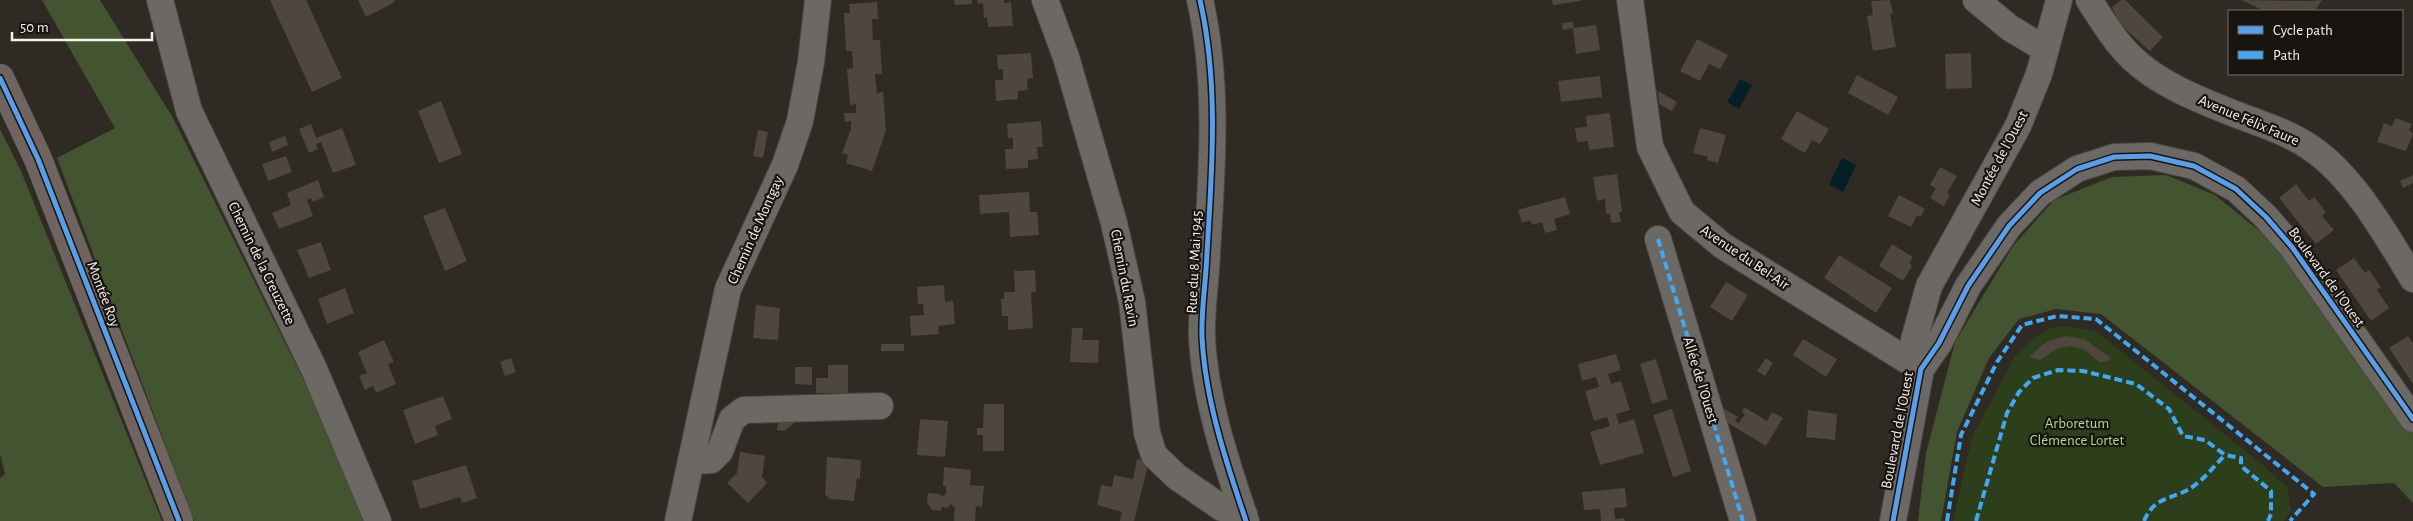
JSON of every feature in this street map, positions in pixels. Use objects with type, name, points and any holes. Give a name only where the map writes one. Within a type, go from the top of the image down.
[{"type":"main road","name":"Montée Roy","points":[[0,78],[38,159],[179,521]]},
{"type":"street","name":"Chemin de la Creuzette","points":[[160,0],[189,112],[314,369],[378,521]]},
{"type":"street","name":"Chemin de Montgay","points":[[678,521],[728,289],[785,165],[800,121],[811,62],[818,0]]},
{"type":"street","name":"Chemin du Ravin","points":[[1045,0],[1075,84],[1114,223],[1132,302],[1147,433],[1154,454],[1178,477],[1222,508],[1245,518]]},
{"type":"street","name":"Rue du 8 Mai 1945","points":[[1200,0],[1206,31],[1214,117],[1202,335],[1205,372],[1220,434],[1245,518]]},
{"type":"street","name":"Avenue du Bel-Air","points":[[1630,0],[1650,146],[1682,212],[1724,246],[1921,369]]},
{"type":"street","points":[[1976,0],[2010,28],[2045,49]]},
{"type":"street","name":"Montée de l'Ouest","points":[[1921,369],[1914,340],[1930,286],[2018,126],[2039,74],[2060,0]]},
{"type":"street","name":"Avenue Félix Faure","points":[[2089,0],[2132,58],[2165,81],[2202,101],[2290,135],[2312,148],[2336,168],[2364,204],[2413,279]]},
{"type":"street","name":"Boulevard de l'Ouest","points":[[1893,521],[1921,369],[1939,343],[1968,286],[2008,226],[2040,193],[2077,169],[2114,157],[2150,156],[2194,166],[2236,188],[2266,217],[2292,247],[2413,419]]},
{"type":"street","name":"Allée de l'Ouest","points":[[1658,240],[1743,521]]},
{"type":"street","points":[[1923,309],[1939,343]]},
{"type":"street","points":[[691,461],[711,460],[720,452],[732,418],[744,410],[880,406]]},
{"type":"green space","points":[[42,0],[100,0],[173,118],[342,457],[366,521],[194,521],[57,158],[115,128]]},
{"type":"green space","points":[[0,129],[21,171],[162,521],[0,521],[0,478],[5,474],[0,454]]},
{"type":"green space","points":[[2166,175],[2215,195],[2272,241],[2321,303],[2413,434],[2413,503],[2394,483],[2323,487],[2101,314],[2056,309],[2019,319],[1989,358],[1957,432],[1941,521],[1918,521],[1926,453],[1955,342],[2013,246],[2054,200],[2112,177]]},
{"type":"green space","name":"Arboretum Clémence Lortet","points":[[2069,326],[2097,332],[2263,465],[2288,488],[2291,512],[2284,521],[1953,521],[1972,437],[2015,356],[2032,340],[2050,328]]},
{"type":"water","points":[[1740,79],[1752,85],[1739,109],[1727,102]]},
{"type":"water","points":[[1842,158],[1856,165],[1843,192],[1829,185]]},
{"type":"building","points":[[270,0],[306,0],[342,78],[312,92]]},
{"type":"building","points":[[358,0],[394,0],[395,2],[366,17]]},
{"type":"building","points":[[954,0],[972,0],[972,4],[955,5]]},
{"type":"building","points":[[977,0],[1004,0],[1004,3],[1011,2],[1013,26],[988,27],[987,18],[984,18],[983,3],[978,4]]},
{"type":"building","points":[[1552,0],[1581,0],[1581,1],[1553,5]]},
{"type":"building","points":[[1890,0],[1893,14],[1890,14],[1896,47],[1873,51],[1867,16],[1873,15],[1871,1]]},
{"type":"building","points":[[2121,0],[2125,0],[2163,37],[2150,51],[2122,26],[2117,18],[2112,7]]},
{"type":"building","points":[[2242,0],[2322,0],[2316,10],[2262,10]]},
{"type":"building","points":[[877,2],[878,19],[872,19],[873,40],[880,40],[882,74],[875,74],[877,93],[883,92],[886,130],[872,171],[846,163],[848,155],[842,153],[851,129],[851,121],[845,122],[844,113],[856,113],[856,104],[850,105],[847,69],[853,68],[852,51],[846,51],[844,13],[850,13],[849,4]]},
{"type":"building","points":[[1573,22],[1574,28],[1596,25],[1600,50],[1576,54],[1573,28],[1563,30],[1562,23]]},
{"type":"building","points":[[1697,39],[1728,55],[1720,69],[1709,64],[1700,81],[1680,71]]},
{"type":"building","points":[[1031,53],[1033,78],[1027,79],[1028,90],[1018,91],[1018,99],[996,101],[995,80],[1003,80],[1003,69],[998,69],[997,55]]},
{"type":"building","points":[[1971,53],[1972,88],[1946,89],[1945,54]]},
{"type":"building","points":[[1857,75],[1898,97],[1888,115],[1848,93]]},
{"type":"building","points":[[1600,76],[1602,97],[1561,102],[1558,81]]},
{"type":"building","points":[[1658,91],[1677,102],[1672,111],[1659,104]]},
{"type":"building","points":[[441,101],[462,154],[439,163],[418,111]]},
{"type":"building","points":[[1797,111],[1829,129],[1820,144],[1812,140],[1805,153],[1781,139]]},
{"type":"building","points":[[1610,113],[1614,147],[1589,150],[1588,141],[1577,142],[1575,128],[1587,127],[1586,116]]},
{"type":"building","points":[[2396,118],[2412,124],[2409,130],[2413,134],[2406,151],[2377,142],[2384,123],[2392,126]]},
{"type":"building","points":[[1041,121],[1043,147],[1037,147],[1038,159],[1028,160],[1028,168],[1006,169],[1005,149],[1013,149],[1013,138],[1008,138],[1007,124]]},
{"type":"building","points":[[311,124],[316,138],[342,128],[356,165],[333,173],[321,142],[316,144],[318,149],[309,153],[299,129]]},
{"type":"building","points":[[1700,128],[1726,135],[1718,163],[1707,160],[1708,157],[1693,153]]},
{"type":"building","points":[[758,130],[768,132],[763,158],[753,156]]},
{"type":"building","points":[[285,136],[288,145],[272,152],[269,142]]},
{"type":"building","points":[[286,156],[292,172],[268,181],[262,164]]},
{"type":"building","points":[[1940,167],[1957,176],[1947,193],[1950,195],[1944,206],[1930,198],[1936,188],[1930,185]]},
{"type":"building","points":[[1617,174],[1622,212],[1619,212],[1621,222],[1611,223],[1610,214],[1606,214],[1605,199],[1597,201],[1593,177]]},
{"type":"building","points":[[2413,175],[2413,183],[2403,188],[2400,181]]},
{"type":"building","points":[[318,180],[324,197],[313,202],[311,198],[307,200],[313,216],[279,229],[272,213],[291,205],[287,193]]},
{"type":"building","points":[[2296,184],[2309,201],[2314,197],[2326,212],[2322,216],[2334,230],[2316,244],[2279,198]]},
{"type":"building","points":[[1029,192],[1030,212],[1037,212],[1039,235],[1010,237],[1009,212],[980,214],[979,195]]},
{"type":"building","points":[[1899,195],[1925,209],[1920,217],[1917,215],[1911,227],[1888,216]]},
{"type":"building","points":[[1565,197],[1570,214],[1554,219],[1557,230],[1545,233],[1542,222],[1532,225],[1530,220],[1522,223],[1518,210]]},
{"type":"building","points":[[445,208],[467,261],[445,271],[423,216]]},
{"type":"building","points":[[321,242],[331,270],[309,278],[297,250]]},
{"type":"building","points":[[1892,244],[1913,257],[1909,263],[1912,266],[1903,281],[1879,266]]},
{"type":"building","points":[[1839,255],[1892,288],[1876,313],[1824,278]]},
{"type":"building","points":[[2354,258],[2365,273],[2369,270],[2381,287],[2377,290],[2389,308],[2371,321],[2336,270]]},
{"type":"building","points":[[1035,270],[1036,292],[1031,292],[1033,328],[1008,330],[1008,316],[1002,316],[1001,299],[1004,299],[1004,292],[1015,292],[1014,271]]},
{"type":"building","points":[[1726,282],[1748,295],[1732,321],[1710,307]]},
{"type":"building","points":[[944,285],[945,302],[953,301],[955,324],[938,326],[939,334],[911,336],[910,316],[924,315],[923,304],[918,304],[917,287]]},
{"type":"building","points":[[345,288],[354,313],[327,324],[318,299]]},
{"type":"building","points":[[756,305],[780,308],[778,340],[753,338]]},
{"type":"building","points":[[1072,328],[1083,328],[1082,340],[1099,340],[1098,363],[1070,362]]},
{"type":"building","points":[[2065,336],[2084,339],[2111,358],[2107,361],[2099,362],[2085,350],[2071,346],[2056,349],[2040,360],[2029,357],[2046,342]]},
{"type":"building","points":[[2408,336],[2413,343],[2413,384],[2389,348]]},
{"type":"building","points":[[1803,339],[1837,359],[1826,377],[1793,355]]},
{"type":"building","points":[[384,340],[394,362],[388,364],[396,384],[376,393],[373,386],[365,390],[359,376],[367,373],[358,352]]},
{"type":"building","points":[[881,344],[904,344],[904,351],[881,351]]},
{"type":"building","points":[[1616,354],[1621,370],[1608,374],[1611,384],[1621,381],[1630,410],[1616,414],[1619,424],[1634,419],[1644,453],[1600,465],[1590,432],[1610,426],[1607,417],[1594,421],[1585,391],[1599,387],[1596,377],[1582,381],[1578,364]]},
{"type":"building","points":[[511,358],[516,372],[505,376],[500,362]]},
{"type":"building","points":[[1766,358],[1773,363],[1765,376],[1757,371]]},
{"type":"building","points":[[1656,359],[1668,399],[1652,404],[1640,364]]},
{"type":"building","points":[[828,365],[848,365],[848,393],[816,393],[816,378],[828,378]]},
{"type":"building","points":[[795,367],[812,367],[812,385],[795,384]]},
{"type":"building","points":[[443,396],[452,419],[435,426],[438,435],[415,444],[403,410]]},
{"type":"building","points":[[984,404],[1004,404],[1004,451],[983,451],[983,435],[977,435],[977,428],[983,428]]},
{"type":"building","points":[[1719,406],[1738,417],[1735,421],[1739,423],[1745,414],[1742,412],[1744,407],[1767,421],[1772,412],[1783,418],[1766,446],[1723,420]]},
{"type":"building","points":[[1672,409],[1691,471],[1673,477],[1653,415]]},
{"type":"building","points":[[1808,410],[1837,414],[1835,440],[1806,437]]},
{"type":"building","points":[[779,412],[796,421],[785,431],[777,430]]},
{"type":"building","points":[[920,419],[948,421],[945,457],[917,455]]},
{"type":"building","points":[[740,452],[765,456],[762,477],[767,483],[748,503],[727,483],[737,473]]},
{"type":"building","points":[[827,457],[861,460],[860,479],[857,478],[854,501],[830,499],[825,494]]},
{"type":"building","points":[[1137,459],[1149,461],[1134,521],[1120,521],[1122,512],[1097,505],[1101,485],[1112,487],[1114,475],[1133,479]]},
{"type":"building","points":[[466,465],[477,498],[462,503],[460,497],[420,509],[412,481]]},
{"type":"building","points":[[944,467],[971,470],[970,485],[984,486],[982,507],[976,506],[975,521],[954,521],[955,508],[951,504],[947,508],[941,507],[941,511],[932,510],[927,503],[928,493],[939,494],[942,497],[946,494],[946,486],[943,486]]},
{"type":"building","points":[[1625,488],[1627,507],[1614,508],[1615,519],[1624,518],[1625,521],[1601,521],[1600,509],[1584,510],[1582,492]]},
{"type":"marked path","points":[[1658,239],[1743,521]]},
{"type":"marked path","points":[[1947,521],[1961,435],[1997,362],[2022,325],[2057,316],[2096,319],[2314,494],[2290,521]]},
{"type":"marked path","points":[[1976,521],[2007,413],[2019,392],[2033,378],[2058,370],[2083,371],[2136,384],[2169,409],[2183,436],[2205,440],[2225,455],[2241,458],[2241,466],[2271,491],[2271,514],[2268,521]]},
{"type":"marked path","points":[[2144,521],[2154,506],[2195,485],[2225,455]]},
{"type":"cycle path","points":[[1200,0],[1210,63],[1213,126],[1211,190],[1202,316],[1204,360],[1212,407],[1231,476],[1246,521]]},
{"type":"cycle path","points":[[0,78],[38,159],[179,521]]},
{"type":"cycle path","points":[[1893,521],[1921,369],[1939,343],[1968,286],[2009,226],[2040,193],[2077,169],[2114,157],[2150,156],[2194,166],[2236,189],[2266,217],[2292,247],[2413,419]]}]
